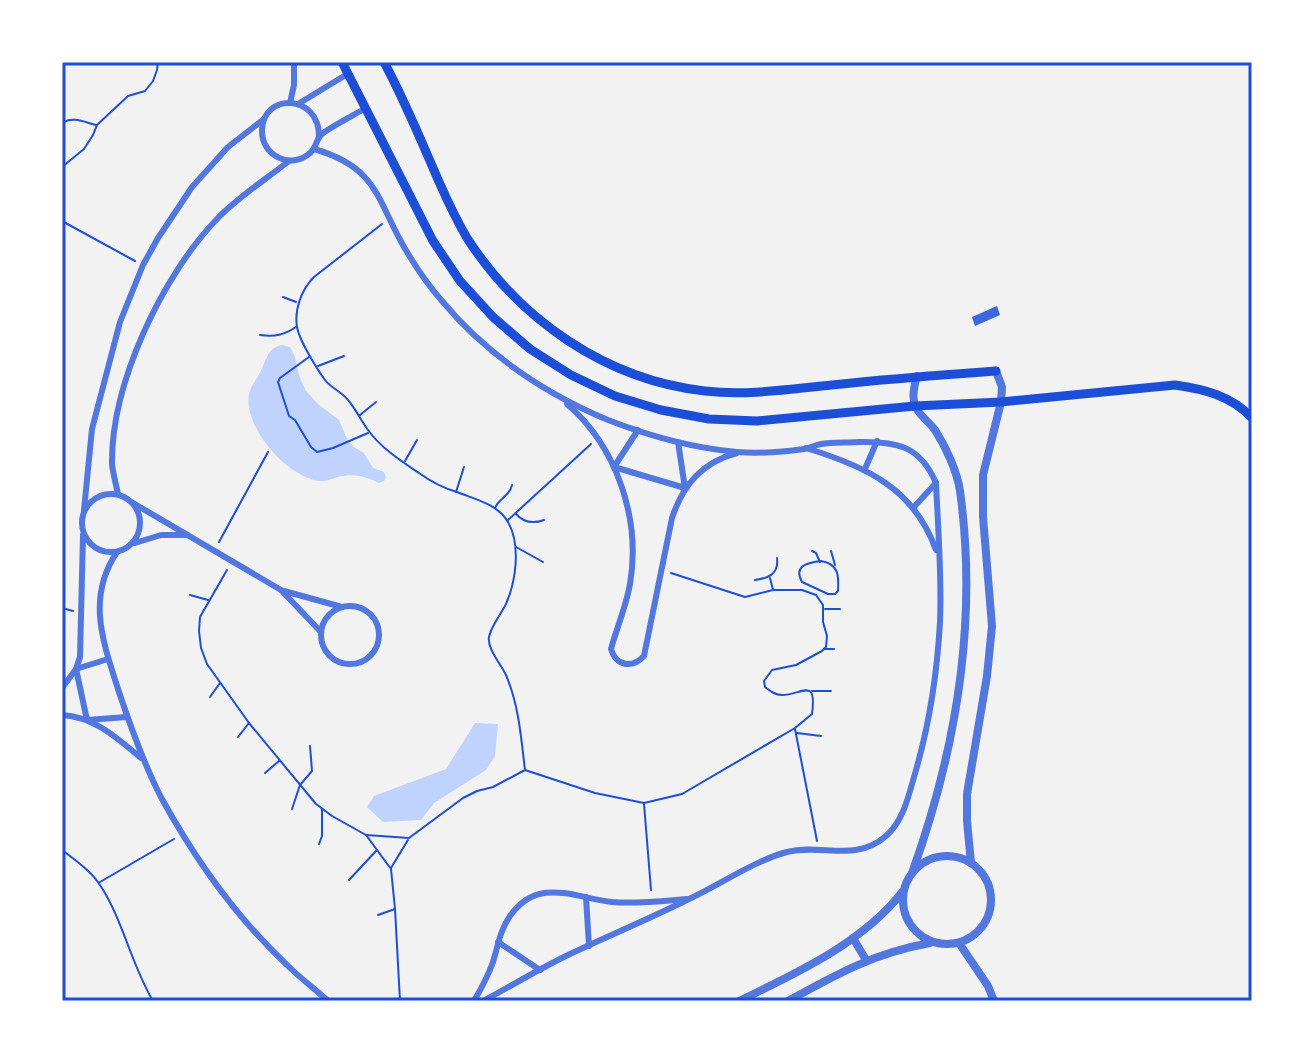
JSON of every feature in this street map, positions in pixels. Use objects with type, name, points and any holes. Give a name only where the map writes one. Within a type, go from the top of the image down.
[{"type":"main road","points":[[342,62],[433,241],[460,281],[493,317],[530,349],[571,375],[615,396],[661,410],[709,419],[757,421],[1175,385],[1201,389],[1225,398],[1252,418]]},
{"type":"main road","points":[[384,62],[453,210],[489,270],[549,329],[584,352],[622,370],[662,383],[703,391],[745,393],[996,371]]},
{"type":"street","points":[[294,62],[294,103]]},
{"type":"street","points":[[62,688],[76,669],[81,644],[82,522],[92,429],[120,322],[143,265],[175,212],[228,147],[278,106],[294,103],[349,73]]},
{"type":"street","points":[[118,494],[112,462],[120,407],[137,348],[149,320],[180,266],[218,218],[289,161],[303,158],[314,149],[319,136],[318,122],[310,110],[294,103]]},
{"type":"street","points":[[319,136],[367,107]]},
{"type":"street","points":[[264,119],[261,133],[265,146],[275,157],[289,161]]},
{"type":"street","points":[[314,149],[337,157],[358,170],[379,195],[406,252],[462,324],[507,364],[558,397],[638,430],[678,442],[739,452],[877,441],[902,446],[923,461],[936,483],[940,622],[934,684],[923,745],[906,805],[898,822],[886,836],[871,846],[854,851],[797,851],[770,858],[483,1001]]},
{"type":"street","points":[[971,863],[967,794],[987,676],[992,626],[983,517],[983,475],[1001,402],[1002,387],[996,371]]},
{"type":"street","points":[[739,1001],[779,982],[873,925],[904,890],[929,828],[942,782],[961,681],[967,573],[958,479],[935,430],[915,406],[917,376]]},
{"type":"street","points":[[558,397],[598,438],[614,467],[627,504],[633,556],[628,595],[611,649],[620,663],[630,665],[644,656],[677,502],[696,475],[723,457],[739,452]]},
{"type":"street","points":[[614,467],[638,430]]},
{"type":"street","points":[[865,469],[877,441]]},
{"type":"street","points":[[678,442],[685,488]]},
{"type":"street","points":[[806,448],[865,469],[891,486],[913,508],[933,541],[939,559]]},
{"type":"street","points":[[614,467],[685,488]]},
{"type":"street","points":[[913,508],[936,483]]},
{"type":"street","points":[[84,510],[101,495],[118,494],[281,590],[321,632]]},
{"type":"street","points":[[133,503],[138,510],[140,528],[133,544]]},
{"type":"street","points":[[83,531],[92,546],[109,552],[117,552],[161,535],[190,536]]},
{"type":"street","points":[[117,552],[104,577],[99,605],[108,659],[144,761],[182,833],[222,890],[286,964],[328,1001]]},
{"type":"street","points":[[281,590],[342,607],[360,607],[378,627],[379,637],[373,654],[366,660],[339,662],[325,650],[321,632],[324,621],[342,607]]},
{"type":"street","points":[[76,669],[108,659]]},
{"type":"street","points":[[76,669],[87,720]]},
{"type":"street","points":[[62,715],[87,720],[109,731],[144,761]]},
{"type":"street","points":[[87,720],[127,717]]},
{"type":"street","points":[[904,890],[903,908],[910,926],[932,942],[959,943],[982,928],[990,911],[991,900],[986,879],[980,870],[959,857],[946,856],[921,864],[912,873]]},
{"type":"street","points":[[474,1001],[488,975],[507,919],[524,902],[538,894],[554,891],[612,902],[690,899]]},
{"type":"street","points":[[586,897],[589,946]]},
{"type":"street","points":[[853,938],[866,960]]},
{"type":"street","points":[[498,942],[540,970]]},
{"type":"street","points":[[788,1001],[866,960],[932,942]]},
{"type":"street","points":[[959,943],[988,986],[994,1001]]},
{"type":"path","points":[[62,167],[89,143],[97,125],[128,96],[145,91],[153,81],[158,62]]},
{"type":"path","points":[[62,123],[75,119],[97,125]]},
{"type":"path","points":[[389,219],[314,277],[302,293],[297,327],[310,356],[327,382],[348,399],[369,432],[385,449],[420,474],[476,498],[495,508],[508,520],[514,546],[513,582],[507,602],[489,637],[515,701],[525,770]]},
{"type":"path","points":[[62,221],[143,265]]},
{"type":"path","points":[[283,297],[299,303]]},
{"type":"path","points":[[260,335],[284,335],[297,327]]},
{"type":"path","points":[[310,356],[278,382],[289,416],[295,420],[311,447],[317,452],[333,448],[369,432]]},
{"type":"path","points":[[317,367],[344,356]]},
{"type":"path","points":[[359,416],[376,402]]},
{"type":"path","points":[[508,520],[598,438]]},
{"type":"path","points":[[404,462],[417,440]]},
{"type":"path","points":[[214,550],[268,452]]},
{"type":"path","points":[[456,492],[464,467]]},
{"type":"path","points":[[495,508],[509,494],[512,485]]},
{"type":"path","points":[[515,513],[531,523],[544,520]]},
{"type":"path","points":[[514,546],[543,562]]},
{"type":"path","points":[[812,551],[820,562]]},
{"type":"path","points":[[831,551],[839,576],[838,591],[832,595],[823,592],[802,582],[799,574],[807,563],[826,562],[835,567]]},
{"type":"path","points":[[755,580],[770,576],[777,568],[777,558]]},
{"type":"path","points":[[233,561],[200,617],[201,648],[207,664],[249,723],[322,809],[366,835],[409,838]]},
{"type":"path","points":[[662,571],[745,597],[773,590],[810,591],[819,598],[824,609],[823,622],[827,636],[824,649]]},
{"type":"path","points":[[770,576],[773,590]]},
{"type":"path","points":[[819,598],[823,592]]},
{"type":"path","points":[[190,595],[209,601]]},
{"type":"path","points":[[824,609],[840,609]]},
{"type":"path","points":[[831,691],[804,689],[778,695],[765,687],[764,681],[772,670],[796,665],[824,649],[834,649]]},
{"type":"path","points":[[210,697],[220,682]]},
{"type":"path","points":[[391,869],[409,838],[463,798],[525,770],[595,793],[644,803],[682,794],[795,728],[812,714],[812,694],[809,691]]},
{"type":"path","points":[[238,737],[249,723]]},
{"type":"path","points":[[795,728],[819,850]]},
{"type":"path","points":[[796,733],[821,736]]},
{"type":"path","points":[[292,809],[300,785],[312,771],[310,746]]},
{"type":"path","points":[[265,773],[280,760]]},
{"type":"path","points":[[644,803],[652,901]]},
{"type":"path","points":[[319,844],[322,809]]},
{"type":"path","points":[[99,882],[182,833]]},
{"type":"path","points":[[366,835],[391,869],[400,1001]]},
{"type":"path","points":[[62,850],[99,882],[153,1001]]},
{"type":"path","points":[[349,880],[377,850]]},
{"type":"path","points":[[378,915],[395,909]]},
{"type":"water","points":[[282,345],[290,347],[306,391],[339,420],[347,439],[364,453],[373,468],[384,472],[384,481],[379,483],[353,475],[326,481],[307,477],[281,460],[260,435],[249,407],[249,394],[269,353]]},
{"type":"water","points":[[475,723],[498,724],[495,756],[486,770],[434,803],[421,820],[383,822],[367,807],[374,796],[446,769]]},
{"type":"building","points":[[997,306],[1000,315],[975,326],[972,317]]}]
